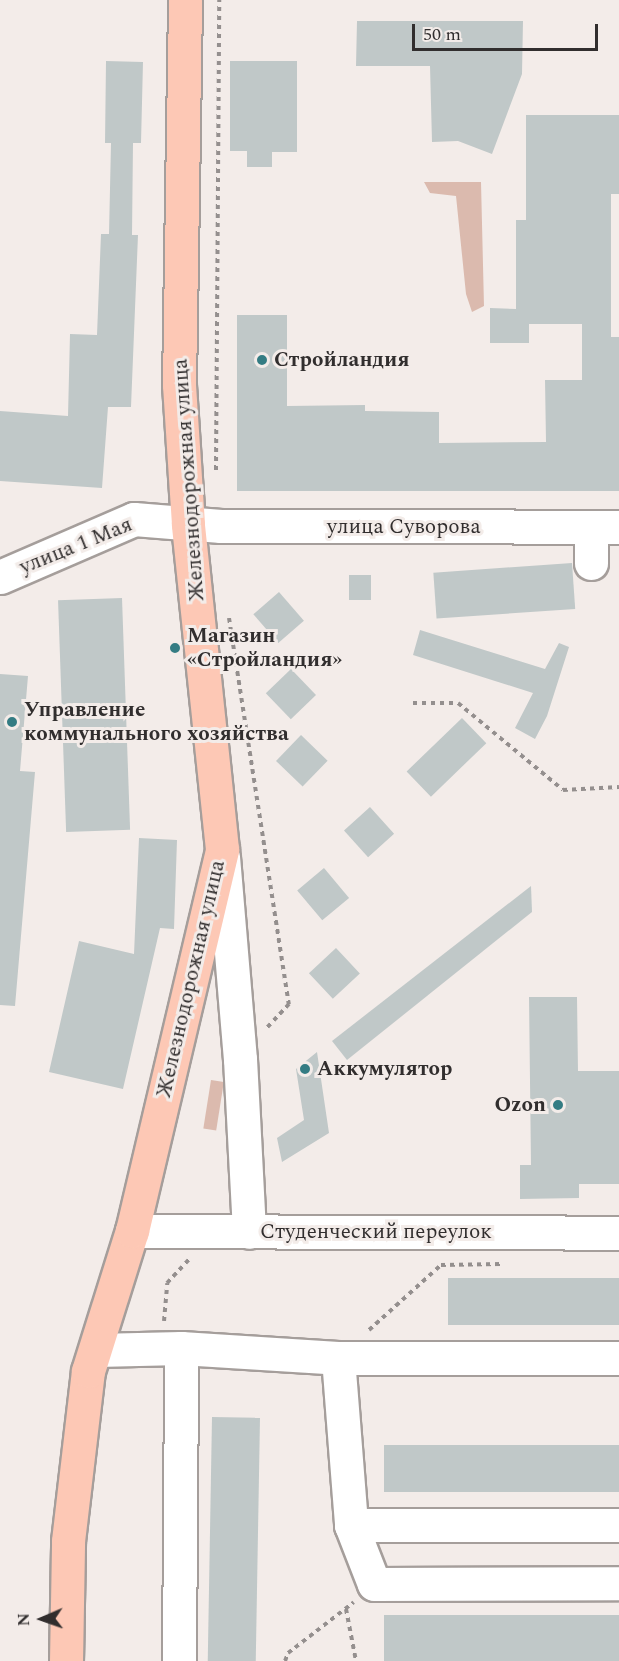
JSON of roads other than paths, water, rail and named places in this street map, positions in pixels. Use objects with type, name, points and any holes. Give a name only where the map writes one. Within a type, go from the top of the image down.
[{"type":"main road","name":"Железнодорожная улица","points":[[66,1661],[68,1540],[88,1371],[132,1231],[222,849],[188,524],[179,385],[184,0]]},
{"type":"street","name":"улица 1 Мая","points":[[0,577],[134,519],[188,524]]},
{"type":"street","name":"улица Суворова","points":[[188,524],[393,528],[605,527]]},
{"type":"street","points":[[591,563],[605,527]]},
{"type":"street","points":[[222,849],[240,1059],[249,1232]]},
{"type":"street","name":"Студенческий переулок","points":[[132,1231],[619,1233]]},
{"type":"street","points":[[96,1350],[172,1348],[338,1358],[619,1358]]},
{"type":"street","points":[[172,1348],[179,1661]]},
{"type":"street","points":[[338,1358],[351,1525],[374,1584],[619,1583]]},
{"type":"street","points":[[351,1525],[619,1525]]},
{"type":"place","name":"Стройландия","points":[[262,360]]},
{"type":"place","name":"Магазин «Стройландия»","points":[[175,648]]},
{"type":"place","name":"Управление коммунального хозяйства","points":[[12,722]]},
{"type":"place","name":"Аккумулятор","points":[[305,1069]]},
{"type":"place","name":"Ozon","points":[[558,1105]]}]
